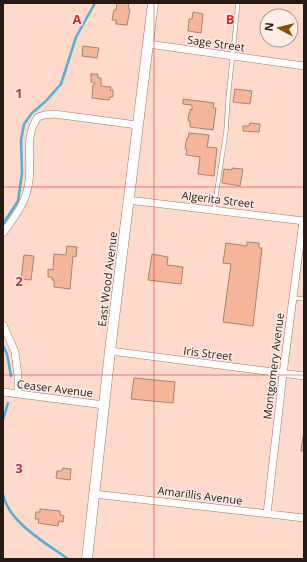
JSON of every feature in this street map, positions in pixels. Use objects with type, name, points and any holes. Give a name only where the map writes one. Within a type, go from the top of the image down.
[{"type":"main road","name":"East Wood Avenue","points":[[86,559],[128,200],[153,3]]},
{"type":"street","name":"Sage Street","points":[[148,44],[304,66]]},
{"type":"street","points":[[3,233],[20,210],[26,196],[30,163],[29,144],[31,131],[38,117],[54,114],[138,125]]},
{"type":"street","name":"Algerita Street","points":[[128,200],[214,209],[303,221]]},
{"type":"street","name":"Montgomery Avenue","points":[[267,514],[303,221]]},
{"type":"street","points":[[3,325],[15,352],[18,376],[18,394]]},
{"type":"street","name":"Iris Street","points":[[110,351],[304,376]]},
{"type":"street","name":"Ceaser Avenue","points":[[3,392],[104,405]]},
{"type":"street","name":"Amarillis Avenue","points":[[94,494],[304,518]]},
{"type":"lane","points":[[214,209],[226,131],[238,3]]},
{"type":"lane","points":[[293,298],[304,299]]},
{"type":"building","points":[[117,3],[129,3],[128,9],[130,9],[127,25],[116,24],[116,20],[112,20]]},
{"type":"building","points":[[193,12],[203,14],[201,33],[188,31],[189,19],[192,19]]},
{"type":"building","points":[[83,46],[99,48],[97,58],[82,56]]},
{"type":"building","points":[[91,74],[98,74],[98,78],[101,78],[101,86],[111,87],[110,90],[113,90],[113,97],[110,97],[109,100],[92,98],[93,85],[95,83],[91,82]]},
{"type":"building","points":[[235,89],[252,91],[250,104],[233,102]]},
{"type":"building","points":[[183,99],[214,103],[213,108],[216,108],[213,130],[190,127],[190,121],[188,121],[190,109],[192,110],[192,105],[183,104]]},
{"type":"building","points":[[250,123],[260,124],[259,132],[243,131],[243,126],[249,126]]},
{"type":"building","points":[[189,133],[209,135],[207,147],[217,148],[214,176],[198,174],[200,157],[186,155],[187,149],[185,149]]},
{"type":"building","points":[[232,168],[243,169],[240,186],[222,183],[224,169],[232,170]]},
{"type":"building","points":[[247,242],[259,243],[259,248],[262,248],[253,326],[223,322],[231,264],[223,263],[226,243],[247,246]]},
{"type":"building","points":[[67,246],[77,247],[76,257],[73,256],[70,289],[54,287],[54,280],[52,280],[52,277],[48,277],[48,269],[53,270],[54,254],[66,255]]},
{"type":"building","points":[[152,254],[168,257],[167,265],[183,267],[181,284],[148,280]]},
{"type":"building","points":[[24,255],[34,256],[31,280],[21,279]]},
{"type":"building","points":[[134,378],[175,382],[173,403],[131,399]]},
{"type":"building","points":[[303,436],[304,451],[301,451]]},
{"type":"building","points":[[63,468],[71,469],[70,480],[56,478],[57,471],[62,471]]},
{"type":"building","points":[[40,509],[60,511],[60,515],[64,516],[63,522],[59,521],[58,526],[38,523],[39,519],[35,519],[36,512],[40,512]]},
{"type":"waterway","points":[[3,224],[18,201],[22,173],[21,140],[24,124],[32,113],[45,102],[61,84],[76,37],[95,3]]},
{"type":"waterway","points":[[3,346],[7,354],[11,376]]},
{"type":"waterway","points":[[3,420],[8,403]]},
{"type":"waterway","points":[[3,494],[6,504],[20,523],[39,539],[68,559]]}]
